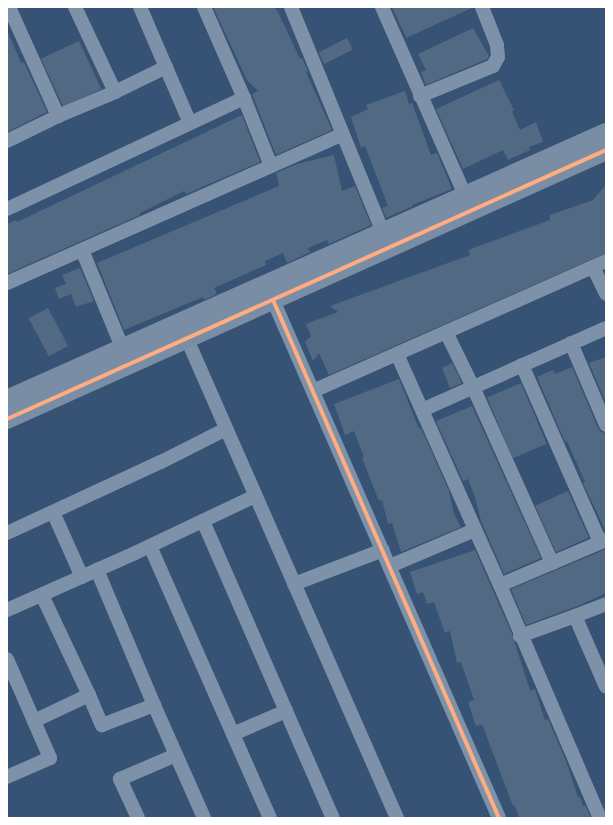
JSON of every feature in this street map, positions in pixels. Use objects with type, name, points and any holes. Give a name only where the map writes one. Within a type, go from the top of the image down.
[{"type":"street","points":[[9,7],[58,116]]},
{"type":"street","points":[[76,7],[115,92]]},
{"type":"street","points":[[140,7],[190,123]]},
{"type":"street","points":[[204,7],[272,166]]},
{"type":"street","points":[[291,7],[341,135],[386,240]]},
{"type":"street","points":[[382,7],[468,203]]},
{"type":"street","points":[[420,96],[493,66],[498,57],[497,45],[482,7]]},
{"type":"street","points":[[7,141],[166,67]]},
{"type":"street","points":[[7,209],[244,98]]},
{"type":"street","points":[[7,400],[126,356],[468,203],[606,133]]},
{"type":"street","points":[[7,283],[341,135]]},
{"type":"street","points":[[468,203],[606,151]]},
{"type":"street","points":[[7,419],[126,356],[187,339],[273,300],[386,240]]},
{"type":"street","points":[[82,250],[126,356]]},
{"type":"street","points":[[313,391],[606,261]]},
{"type":"street","points":[[593,267],[606,294]]},
{"type":"street","points":[[273,300],[390,566],[494,817]]},
{"type":"street","points":[[422,410],[606,328]]},
{"type":"street","points":[[446,332],[473,387],[552,562]]},
{"type":"street","points":[[187,339],[397,818]]},
{"type":"street","points":[[571,343],[606,426]]},
{"type":"street","points":[[397,354],[474,530],[500,585],[520,636],[600,818]]},
{"type":"street","points":[[500,585],[603,541],[522,365]]},
{"type":"street","points":[[7,533],[161,462],[226,428]]},
{"type":"street","points":[[7,610],[150,546],[255,496]]},
{"type":"street","points":[[53,512],[82,577]]},
{"type":"street","points":[[203,520],[333,818]]},
{"type":"street","points":[[390,566],[474,530]]},
{"type":"street","points":[[150,546],[270,818]]},
{"type":"street","points":[[294,584],[383,550]]},
{"type":"street","points":[[97,570],[204,818]]},
{"type":"street","points":[[42,595],[102,725],[154,705]]},
{"type":"street","points":[[520,636],[606,604]]},
{"type":"street","points":[[575,616],[602,664],[606,687]]},
{"type":"street","points":[[7,659],[50,758],[7,777]]},
{"type":"street","points":[[34,721],[89,695]]},
{"type":"street","points":[[233,734],[286,711]]},
{"type":"street","points":[[138,818],[120,780],[176,755]]},
{"type":"building","points":[[213,7],[273,7],[277,10],[300,59],[302,58],[308,71],[306,72],[332,130],[276,155],[252,94],[258,91],[247,80]]},
{"type":"building","points":[[392,7],[474,7],[406,38]]},
{"type":"building","points":[[473,28],[489,56],[487,59],[426,85],[421,72],[426,70],[418,54]]},
{"type":"building","points":[[7,30],[21,63],[24,62],[47,112],[7,132]]},
{"type":"building","points":[[347,38],[353,50],[324,64],[318,53]]},
{"type":"building","points":[[79,41],[101,89],[63,107],[41,59]]},
{"type":"building","points":[[499,80],[514,110],[512,112],[520,130],[536,122],[543,142],[529,147],[530,150],[508,160],[503,150],[463,169],[436,109]]},
{"type":"building","points":[[405,91],[409,104],[412,103],[431,155],[437,153],[452,189],[412,205],[413,206],[386,218],[382,208],[388,206],[365,146],[361,148],[351,117],[368,109],[366,105]]},
{"type":"building","points":[[242,115],[260,162],[186,194],[184,191],[140,213],[140,215],[7,274],[7,224],[16,220],[17,222]]},
{"type":"building","points":[[334,155],[342,191],[355,186],[371,225],[329,244],[327,240],[308,248],[310,252],[287,263],[283,253],[265,261],[266,265],[214,288],[217,294],[204,300],[203,297],[124,330],[97,263],[279,186],[276,173],[297,164]]},
{"type":"building","points":[[606,185],[606,253],[329,375],[319,353],[313,361],[305,342],[311,336],[306,324],[338,312],[330,306],[470,255],[468,250],[550,220],[550,215],[593,200]]},
{"type":"building","points":[[80,268],[94,301],[76,307],[71,294],[59,299],[55,288],[66,284],[62,275]]},
{"type":"building","points":[[48,308],[68,346],[49,356],[29,318]]},
{"type":"building","points":[[606,357],[606,403],[589,363]]},
{"type":"building","points":[[452,363],[462,383],[450,388],[442,368]]},
{"type":"building","points":[[572,367],[598,428],[601,432],[606,433],[606,532],[583,483],[585,482],[567,441],[565,442],[537,377],[553,370],[555,374]]},
{"type":"building","points":[[399,379],[419,429],[421,428],[449,491],[454,514],[461,527],[401,552],[392,523],[388,524],[382,500],[379,501],[362,458],[364,457],[354,431],[345,435],[334,404]]},
{"type":"building","points":[[521,383],[547,444],[513,458],[487,397]]},
{"type":"building","points":[[472,406],[541,558],[504,574],[481,521],[475,497],[468,479],[463,481],[436,421]]},
{"type":"building","points":[[568,491],[589,538],[556,552],[535,506]]},
{"type":"building","points":[[606,549],[606,593],[580,605],[526,625],[511,589]]},
{"type":"building","points":[[475,550],[512,634],[530,690],[535,689],[545,720],[548,719],[566,761],[578,797],[580,797],[583,806],[585,805],[591,818],[519,818],[482,724],[476,726],[468,702],[474,700],[461,662],[457,663],[450,631],[445,633],[434,602],[427,604],[423,592],[417,594],[410,572]]},
{"type":"cycle path","points":[[7,419],[606,150]]},
{"type":"cycle path","points":[[273,300],[499,818]]}]
